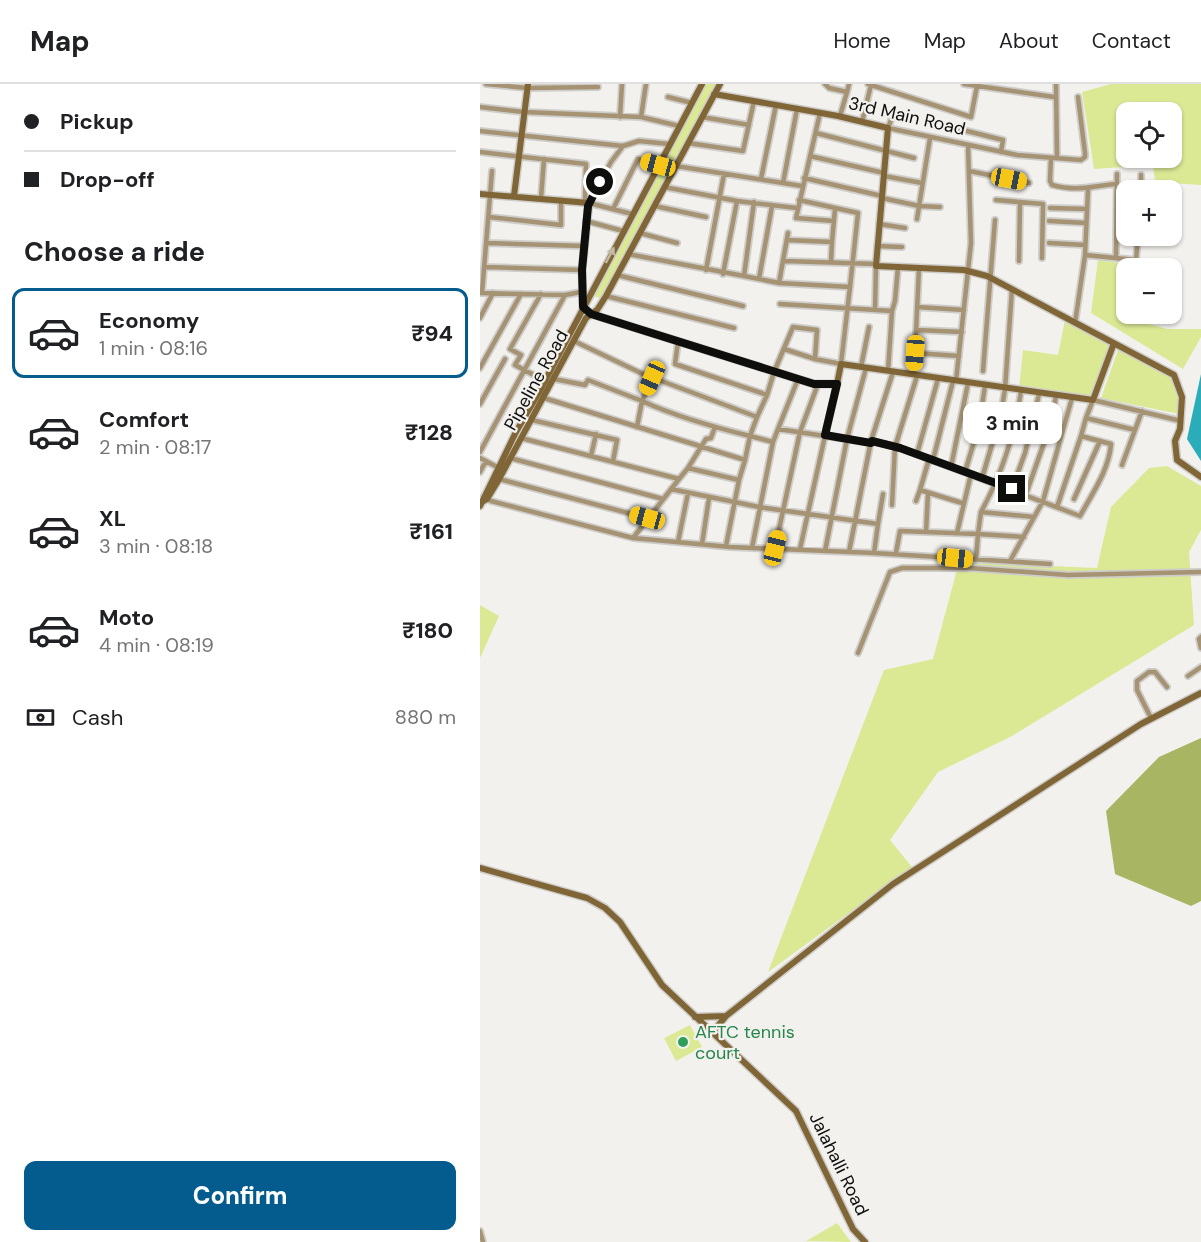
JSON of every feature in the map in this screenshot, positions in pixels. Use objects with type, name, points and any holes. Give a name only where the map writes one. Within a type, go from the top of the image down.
[{"type":"street","points":[[486,84],[598,88]]},
{"type":"street","points":[[620,117],[622,84]]},
{"type":"street","points":[[642,117],[646,84]]},
{"type":"street","name":"Pipeline Road","points":[[483,501],[499,479],[544,398],[549,381],[583,307],[702,84]]},
{"type":"street","name":"Pipeline Road","points":[[483,501],[499,468],[549,381],[591,314],[597,310],[606,296],[720,84]]},
{"type":"street","points":[[840,117],[849,84]]},
{"type":"street","points":[[862,122],[869,84],[971,117],[977,86]]},
{"type":"street","points":[[964,84],[1054,97]]},
{"type":"street","points":[[1056,84],[1054,97],[1057,158]]},
{"type":"street","points":[[828,85],[847,92]]},
{"type":"street","points":[[514,196],[527,86]]},
{"type":"street","name":"3rd Main Road","points":[[714,94],[840,117],[1001,152],[1081,160],[1085,157],[1078,97]]},
{"type":"street","points":[[668,97],[692,103]]},
{"type":"street","points":[[688,143],[743,151],[754,101]]},
{"type":"street","points":[[761,179],[776,105]]},
{"type":"street","points":[[480,107],[524,112],[642,117],[679,126]]},
{"type":"street","points":[[783,183],[797,109]]},
{"type":"street","points":[[875,310],[877,246],[888,128],[894,112]]},
{"type":"street","points":[[820,113],[796,218],[834,220]]},
{"type":"street","points":[[702,117],[748,125]]},
{"type":"street","points":[[955,128],[1003,140],[1001,152]]},
{"type":"street","points":[[480,131],[623,146],[639,141],[669,144]]},
{"type":"street","points":[[816,133],[914,158]]},
{"type":"street","points":[[917,219],[930,138]]},
{"type":"street","points":[[587,202],[623,146]]},
{"type":"street","points":[[916,501],[931,460],[959,356],[971,243],[968,146]]},
{"type":"street","points":[[480,152],[586,164],[587,202],[581,292],[583,307],[591,314],[798,379],[818,384],[837,384]]},
{"type":"street","points":[[810,156],[922,183]]},
{"type":"street","points":[[1051,158],[1050,181],[1052,185],[1088,190],[1116,184]]},
{"type":"street","points":[[541,198],[544,159]]},
{"type":"street","points":[[613,209],[638,159],[658,165]]},
{"type":"street","points":[[676,166],[802,186]]},
{"type":"street","points":[[492,171],[486,267],[481,293],[565,294],[581,292]]},
{"type":"street","points":[[969,171],[1029,183]]},
{"type":"street","points":[[706,270],[724,174]]},
{"type":"street","points":[[1117,174],[1117,180]]},
{"type":"street","points":[[1141,175],[1141,180]]},
{"type":"street","points":[[804,178],[919,206],[940,207]]},
{"type":"street","points":[[664,188],[737,201],[797,208]]},
{"type":"street","points":[[1075,323],[1085,255],[1088,190]]},
{"type":"street","points":[[480,194],[587,202],[632,214]]},
{"type":"street","points":[[489,217],[561,225],[561,200]]},
{"type":"street","points":[[799,200],[858,213],[841,364],[800,549]]},
{"type":"street","points":[[996,200],[1043,204],[1042,258]]},
{"type":"street","points":[[723,273],[737,201]]},
{"type":"street","points":[[744,276],[754,202]]},
{"type":"street","points":[[1018,261],[1020,202]]},
{"type":"street","points":[[655,206],[706,217]]},
{"type":"street","points":[[759,279],[772,206]]},
{"type":"street","points":[[1050,208],[1087,209]]},
{"type":"street","points":[[831,262],[835,209]]},
{"type":"street","points":[[586,220],[623,231]]},
{"type":"street","points":[[983,371],[995,220]]},
{"type":"street","points":[[1049,221],[1086,223]]},
{"type":"street","points":[[879,224],[906,228]]},
{"type":"street","points":[[640,233],[677,243]]},
{"type":"street","points":[[779,283],[788,233]]},
{"type":"street","points":[[787,240],[832,242]]},
{"type":"street","points":[[487,243],[584,246]]},
{"type":"street","points":[[1049,243],[1085,245]]},
{"type":"street","points":[[877,246],[902,247]]},
{"type":"street","points":[[1116,246],[1116,257]]},
{"type":"street","points":[[1085,255],[1137,260],[1138,246]]},
{"type":"street","points":[[628,254],[779,283],[850,287]]},
{"type":"street","points":[[784,261],[968,271],[990,277],[1174,375],[1182,397],[1181,421],[1175,441],[1178,460],[1201,477]]},
{"type":"street","points":[[486,267],[582,270]]},
{"type":"street","points":[[849,552],[871,442],[890,371],[892,311],[896,301],[898,267]]},
{"type":"street","points":[[892,505],[895,447],[916,375],[919,268]]},
{"type":"street","points":[[617,275],[743,306]]},
{"type":"street","points":[[982,478],[1001,414],[1005,389],[1012,289]]},
{"type":"street","points":[[480,318],[493,293]]},
{"type":"street","points":[[480,368],[521,294]]},
{"type":"street","points":[[541,294],[510,350],[520,355],[515,365],[549,381],[585,385],[588,380],[715,427],[773,442]]},
{"type":"street","points":[[480,452],[565,294]]},
{"type":"street","points":[[606,296],[734,328]]},
{"type":"street","points":[[780,304],[892,311]]},
{"type":"street","points":[[917,307],[964,310]]},
{"type":"street","points":[[726,546],[750,436],[794,327],[817,330],[815,359]]},
{"type":"street","points":[[825,550],[864,367],[869,327]]},
{"type":"street","points":[[916,330],[962,332]]},
{"type":"street","points":[[574,341],[652,378],[757,417]]},
{"type":"street","points":[[678,342],[675,364],[767,395]]},
{"type":"street","points":[[1057,507],[1086,418],[1114,343]]},
{"type":"street","points":[[784,349],[841,364],[1093,400],[1181,421]]},
{"type":"street","points":[[915,353],[959,356]]},
{"type":"street","points":[[480,404],[505,359]]},
{"type":"street","points":[[637,427],[642,401],[652,378]]},
{"type":"street","points":[[752,548],[773,442],[798,379]]},
{"type":"street","points":[[917,454],[938,379]]},
{"type":"street","points":[[951,467],[968,383]]},
{"type":"street","points":[[775,548],[800,432],[818,384]]},
{"type":"street","points":[[964,472],[979,426],[985,386]]},
{"type":"street","points":[[976,560],[981,512],[997,484],[1018,416],[1021,391]]},
{"type":"street","points":[[1012,489],[1025,453],[1039,394]]},
{"type":"street","points":[[1026,494],[1051,423],[1056,396]]},
{"type":"street","points":[[544,398],[745,460]]},
{"type":"street","points":[[1010,561],[1043,501],[1072,398]]},
{"type":"street","points":[[1122,465],[1142,411]]},
{"type":"street","points":[[1086,418],[1135,430]]},
{"type":"street","points":[[532,420],[617,440],[612,461]]},
{"type":"street","points":[[633,538],[703,448],[706,439],[711,438],[715,427]]},
{"type":"street","points":[[778,429],[895,447],[1080,516],[1110,455],[1111,444],[1081,436]]},
{"type":"street","points":[[591,456],[596,435]]},
{"type":"street","points":[[521,438],[678,479]]},
{"type":"street","points":[[1074,499],[1100,441]]},
{"type":"street","points":[[480,458],[499,468]]},
{"type":"street","points":[[510,458],[663,499]]},
{"type":"street","points":[[480,472],[486,461]]},
{"type":"street","points":[[688,468],[739,480]]},
{"type":"street","points":[[957,533],[962,503],[971,474]]},
{"type":"street","points":[[499,479],[647,518]]},
{"type":"street","points":[[671,489],[734,503],[878,524]]},
{"type":"street","points":[[920,490],[962,503]]},
{"type":"street","points":[[678,542],[688,493]]},
{"type":"street","points":[[926,532],[928,493]]},
{"type":"street","points":[[874,553],[883,494]]},
{"type":"street","points":[[702,544],[709,498]]},
{"type":"street","points":[[483,501],[633,538],[752,548],[825,550],[1050,564]]},
{"type":"street","points":[[981,512],[1034,517]]},
{"type":"street","points":[[896,554],[900,531],[1024,537]]},
{"type":"street","points":[[858,653],[890,572],[902,568],[969,568],[1068,575],[1201,572]]},
{"type":"street","points":[[1201,637],[1199,639],[1201,648]]},
{"type":"street","points":[[1188,676],[1201,667]]},
{"type":"street","points":[[1151,718],[1137,690],[1137,681],[1149,672],[1155,672],[1167,687]]},
{"type":"street","points":[[712,1033],[724,1019],[893,884],[1151,718],[1201,693]]},
{"type":"street","name":"Jalahalli Road","points":[[480,868],[587,898],[606,908],[620,922],[662,985],[796,1112],[854,1229],[865,1242]]},
{"type":"street","points":[[695,1017],[724,1019]]},
{"type":"street","points":[[721,1041],[724,1019]]},
{"type":"street","points":[[480,1231],[483,1242]]},
{"type":"green space","points":[[703,84],[717,84],[603,299],[590,295]]},
{"type":"green space","points":[[1111,84],[1201,84],[1201,185],[1182,184],[1182,180],[1155,180],[1153,168],[1182,168],[1182,102],[1116,102],[1116,168],[1094,169],[1082,92]]},
{"type":"green space","points":[[1098,260],[1116,262],[1116,324],[1149,324],[1167,329],[1201,329],[1201,337],[1183,369],[1091,313]]},
{"type":"green space","points":[[1065,320],[1109,345],[1090,397],[1019,389],[1023,350],[1058,355]]},
{"type":"green space","points":[[1118,350],[1173,377],[1178,396],[1179,414],[1101,398]]},
{"type":"green space","points":[[1167,466],[1201,486],[1201,530],[1189,552],[1194,625],[1012,736],[938,772],[890,840],[912,867],[768,972],[884,670],[933,659],[959,562],[1097,568],[1111,507],[1149,468]]},
{"type":"green space","points":[[480,605],[499,616],[480,658]]},
{"type":"green space","points":[[1201,738],[1201,901],[1191,906],[1115,874],[1106,811],[1159,757]]},
{"type":"green space","name":"AFTC tennis court","points":[[690,1025],[702,1047],[676,1061],[664,1038]]},
{"type":"green space","points":[[837,1223],[851,1242],[806,1241]]},
{"type":"water","points":[[1201,374],[1201,461],[1187,439]]},
{"type":"place","name":"AFTC tennis court","points":[[683,1042]]},
{"type":"route","points":[[600,182],[589,203],[582,270],[583,307],[591,314],[814,384],[837,384],[825,435],[871,443],[872,441],[900,448],[1012,489]]}]
